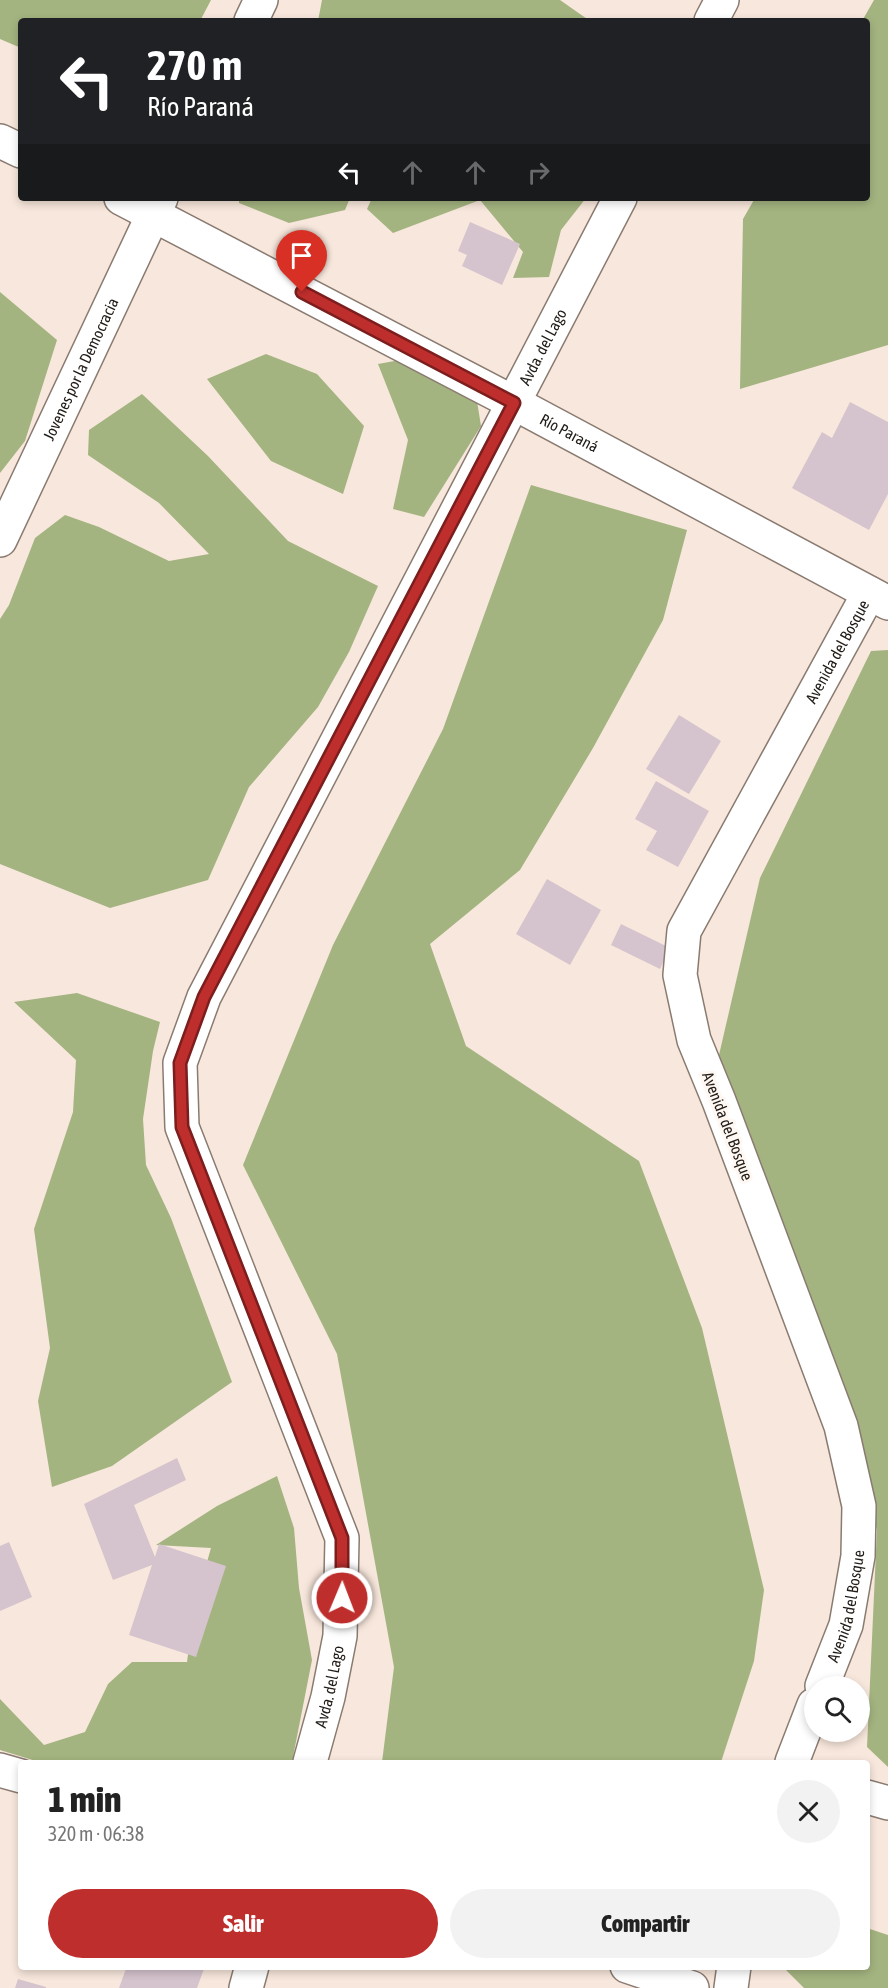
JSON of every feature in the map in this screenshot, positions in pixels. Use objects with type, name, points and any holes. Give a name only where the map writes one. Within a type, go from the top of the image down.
[{"type":"street","points":[[252,18],[261,0]]},
{"type":"street","points":[[713,18],[722,0]]},
{"type":"street","points":[[0,141],[18,150]]},
{"type":"street","name":"Río Paraná","points":[[134,201],[157,206],[514,403],[879,598]]},
{"type":"street","name":"Avda. del Lago","points":[[311,1760],[328,1697],[340,1636],[342,1538],[182,1127],[180,1063],[204,997],[618,201]]},
{"type":"street","name":"Jovenes por la Democracia","points":[[0,540],[157,206]]},
{"type":"street","name":"Avenida del Bosque","points":[[826,1676],[846,1625],[858,1556],[859,1506],[841,1426],[694,1040],[680,975],[684,931],[879,598]]},
{"type":"street","points":[[793,1760],[804,1731]]},
{"type":"street","points":[[0,1770],[18,1775]]},
{"type":"street","points":[[870,1798],[888,1803]]},
{"type":"street","points":[[246,1988],[251,1970]]},
{"type":"street","points":[[639,1970],[692,1988]]},
{"type":"street","points":[[731,1988],[733,1970]]},
{"type":"green space","points":[[0,0],[211,0],[202,18],[18,18],[18,47],[0,39]]},
{"type":"green space","points":[[322,0],[560,0],[586,18],[319,18]]},
{"type":"green space","points":[[874,0],[888,0],[888,345],[740,389],[743,219],[753,201],[870,201],[870,18],[864,18]]},
{"type":"green space","points":[[239,201],[349,201],[345,210],[289,223],[239,203]]},
{"type":"green space","points":[[371,201],[477,201],[393,233],[367,209]]},
{"type":"green space","points":[[481,201],[584,201],[561,230],[549,277],[513,278],[523,252]]},
{"type":"green space","points":[[0,292],[57,340],[25,441],[0,473]]},
{"type":"green space","points":[[266,354],[317,374],[364,426],[343,494],[271,461],[207,379]]},
{"type":"green space","points":[[400,360],[477,401],[481,426],[424,517],[393,509],[408,440],[378,364]]},
{"type":"green space","points":[[142,394],[208,456],[288,541],[378,586],[349,652],[318,707],[249,787],[208,880],[110,908],[0,864],[0,619],[9,605],[35,538],[65,515],[99,527],[169,561],[209,554],[159,503],[88,455],[89,430]]},
{"type":"green space","points":[[531,485],[687,530],[663,620],[593,748],[520,870],[430,944],[466,1046],[639,1161],[702,1328],[764,1590],[754,1661],[722,1760],[382,1760],[394,1667],[337,1354],[243,1165],[333,945],[443,729]]},
{"type":"green space","points":[[888,650],[888,1767],[867,1747],[867,1742],[870,1742],[870,1682],[877,1530],[813,1307],[716,1068],[760,878],[871,651]]},
{"type":"green space","points":[[77,993],[160,1022],[153,1051],[143,1119],[146,1165],[171,1218],[232,1382],[112,1466],[52,1487],[38,1401],[50,1348],[34,1229],[73,1112],[76,1060],[14,1002]]},
{"type":"green space","points":[[277,1476],[294,1528],[299,1588],[312,1660],[292,1760],[32,1760],[0,1750],[0,1699],[44,1745],[85,1732],[108,1684],[132,1662],[187,1662],[195,1604],[211,1548],[156,1545],[217,1506]]},
{"type":"green space","points":[[870,1929],[888,1935],[888,1988],[804,1988],[786,1970],[870,1970]]},
{"type":"building","points":[[470,222],[520,244],[502,285],[462,266],[467,255],[458,251]]},
{"type":"building","points":[[850,402],[888,422],[888,494],[869,530],[792,488],[822,432],[832,438]]},
{"type":"building","points":[[679,715],[721,741],[689,794],[646,769]]},
{"type":"building","points":[[656,781],[709,811],[678,867],[646,850],[657,831],[635,819]]},
{"type":"building","points":[[547,879],[601,910],[570,965],[516,934]]},
{"type":"building","points":[[621,924],[670,948],[660,969],[611,945]]},
{"type":"building","points":[[177,1458],[186,1480],[134,1505],[155,1557],[159,1544],[226,1566],[196,1657],[129,1635],[152,1565],[113,1580],[84,1504]]},
{"type":"building","points":[[9,1542],[32,1597],[0,1611],[0,1546]]},
{"type":"building","points":[[126,1970],[204,1970],[197,1988],[119,1988]]},
{"type":"building","points":[[18,1979],[46,1987],[46,1988],[15,1988]]},
{"type":"route","points":[[302,292],[514,403],[204,997],[180,1063],[182,1127],[342,1538],[342,1598]]}]
